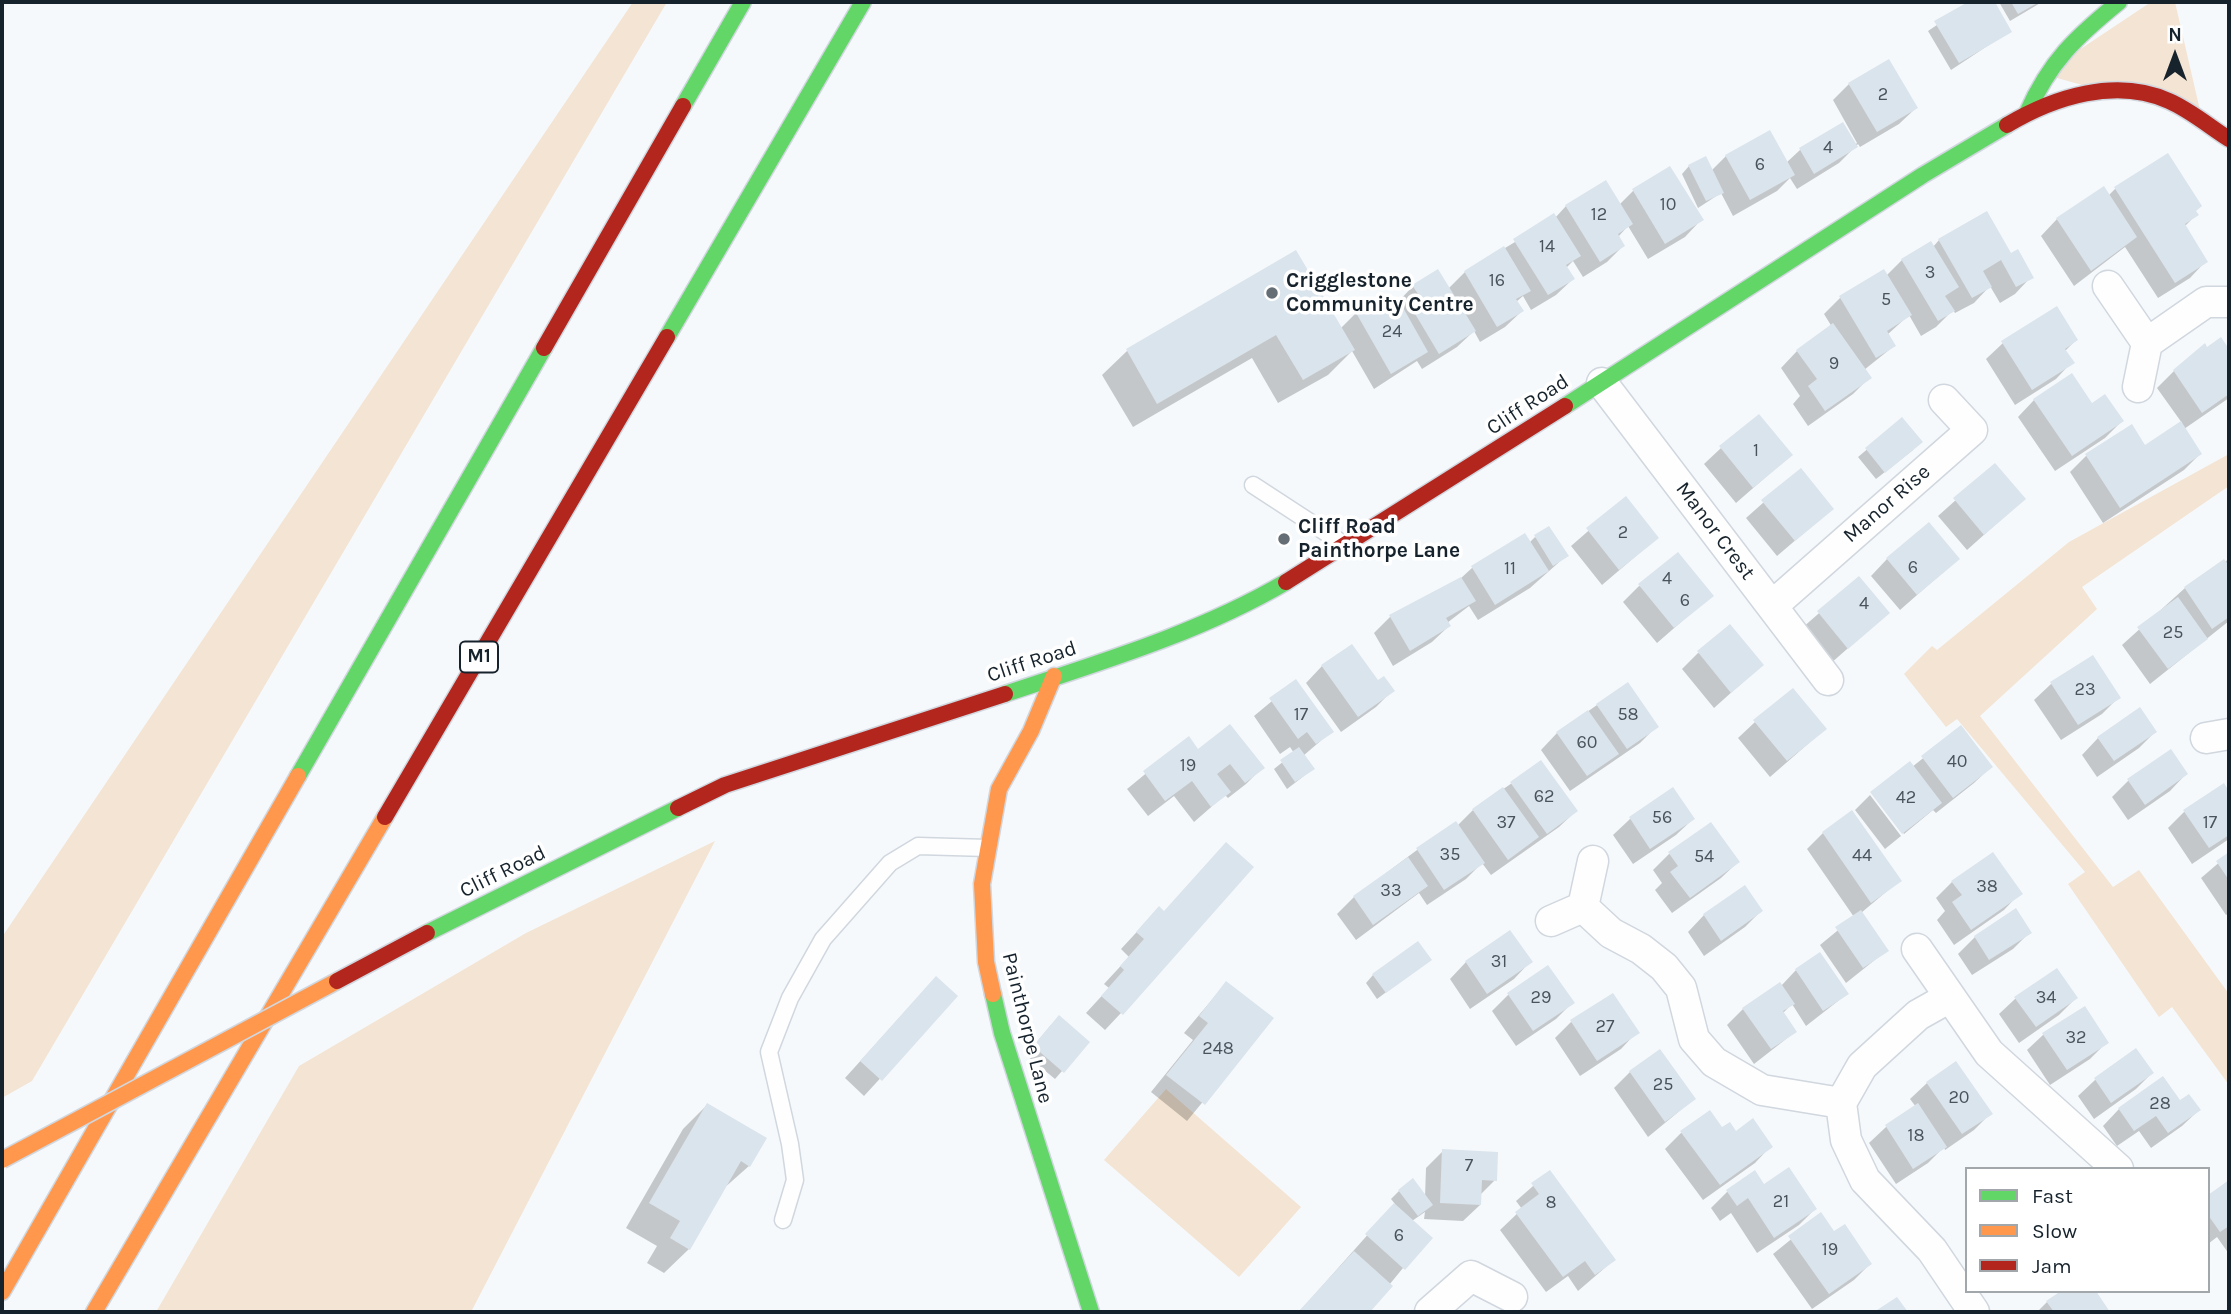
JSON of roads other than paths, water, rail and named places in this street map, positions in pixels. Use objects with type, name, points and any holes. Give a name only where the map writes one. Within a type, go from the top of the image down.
[{"type":"main road","points":[[2,1292],[743,2]]},
{"type":"main road","name":"M1","points":[[94,1312],[863,2]]},
{"type":"main road","points":[[2027,113],[2043,74],[2064,46],[2119,2]]},
{"type":"main road","name":"Cliff Road","points":[[2,1160],[427,933],[725,785],[1144,648],[1252,602],[1347,546],[1923,175],[2027,113],[2060,99],[2096,92],[2132,90],[2169,101],[2229,139]]},
{"type":"main road","name":"Painthorpe Lane","points":[[1055,676],[1031,731],[999,789],[982,884],[986,962],[1002,1033],[1091,1312]]},
{"type":"street","points":[[2108,286],[2147,343]]},
{"type":"street","points":[[2138,387],[2147,343],[2206,302],[2229,302]]},
{"type":"street","name":"Manor Crest","points":[[1602,383],[1828,680]]},
{"type":"street","name":"Manor Rise","points":[[1772,606],[1972,430],[1944,400]]},
{"type":"street","points":[[1583,907],[1593,861]]},
{"type":"street","points":[[1551,921],[1583,907]]},
{"type":"street","points":[[1583,907],[1611,933],[1641,949],[1664,967],[1681,988],[1695,1039],[1714,1062],[1762,1090],[1841,1104]]},
{"type":"street","points":[[1917,949],[1989,1053],[2116,1167]]},
{"type":"street","points":[[1950,997],[1918,1015],[1862,1066],[1841,1104],[1846,1140],[1865,1180],[1932,1250],[1974,1312]]},
{"type":"street","points":[[1430,1312],[1471,1276],[1512,1297]]},
{"type":"lane","points":[[1253,485],[1347,546]]},
{"type":"lane","points":[[783,1220],[794,1180],[790,1144],[769,1052],[790,998],[823,939],[890,863],[918,846],[988,848]]},
{"type":"place","name":"Crigglestone Community Centre","points":[[1272,293]]},
{"type":"place","name":"Cliff Road Painthorpe Lane","points":[[1284,539]]}]
